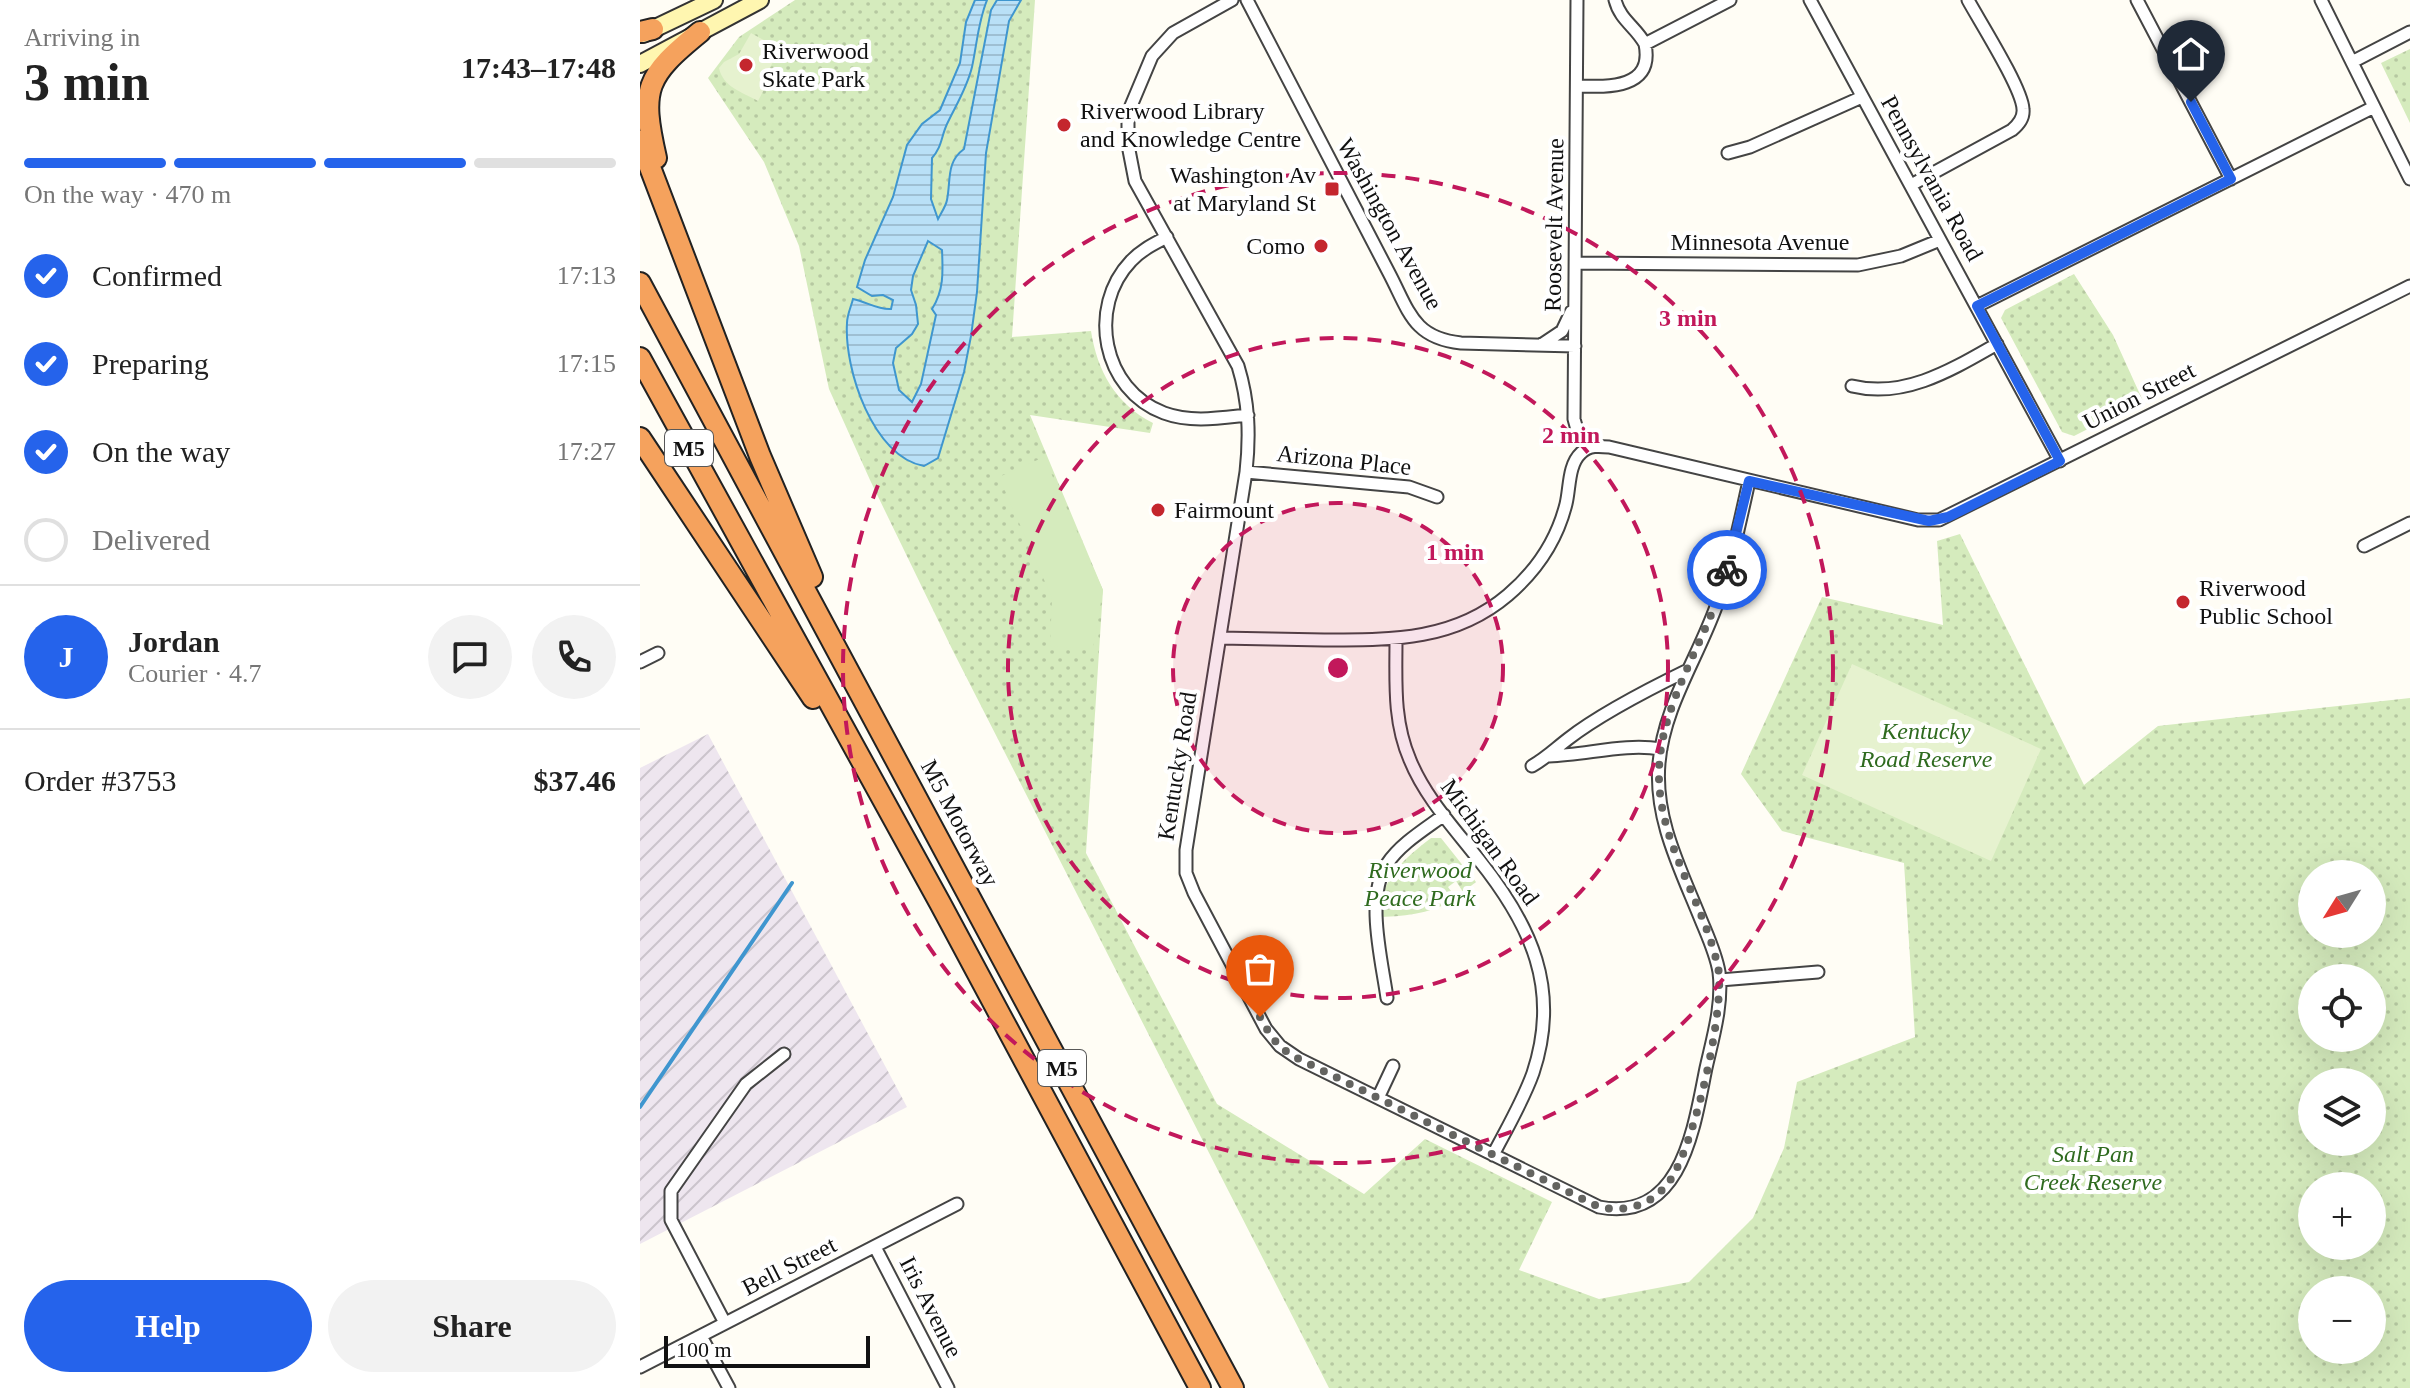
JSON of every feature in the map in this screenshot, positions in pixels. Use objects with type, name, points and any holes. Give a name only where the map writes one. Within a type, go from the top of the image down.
[{"type":"highway","points":[[680,244],[647,119],[649,89],[660,66],[700,32]]},
{"type":"highway","points":[[640,141],[760,456],[799,550],[890,748]]},
{"type":"highway","name":"M5 Motorway","points":[[640,283],[1233,1388]]},
{"type":"highway","name":"M5","points":[[640,358],[1200,1388]]},
{"type":"highway","points":[[640,438],[726,564],[900,833]]},
{"type":"main road","points":[[644,32],[714,0]]},
{"type":"main road","points":[[640,64],[760,0]]},
{"type":"street","name":"Kentucky Road","points":[[1232,0],[1173,33],[1152,56],[1128,113],[1128,145],[1135,181],[1238,366],[1248,415],[1246,472],[1186,850],[1186,873],[1272,1038],[1289,1054],[1599,1207],[1626,1209],[1653,1199],[1671,1179],[1693,1130],[1718,1008],[1720,980],[1712,948],[1664,824],[1659,784],[1661,749],[1670,715],[1717,604],[1749,481]]},
{"type":"street","name":"Washington Avenue","points":[[1247,0],[1417,324],[1424,332],[1446,341],[1575,346]]},
{"type":"street","name":"Roosevelt Avenue","points":[[1577,0],[1574,419],[1587,448]]},
{"type":"street","points":[[1578,86],[1609,87],[1630,82],[1646,61],[1641,36],[1621,16],[1615,0]]},
{"type":"street","points":[[1645,44],[1730,0]]},
{"type":"street","name":"Pennsylvania Road","points":[[1810,0],[2060,461]]},
{"type":"street","points":[[1911,185],[2012,130],[2022,119],[2024,111],[2017,90],[1968,0]]},
{"type":"street","points":[[2137,0],[2231,179]]},
{"type":"street","points":[[2321,0],[2410,179]]},
{"type":"street","points":[[2352,62],[2410,32]]},
{"type":"street","points":[[1728,153],[1750,147],[1862,97]]},
{"type":"street","points":[[1977,306],[2374,107]]},
{"type":"street","points":[[1167,237],[1132,260],[1111,293],[1105,333],[1113,364],[1128,389],[1139,399],[1165,413],[1189,419],[1248,415]]},
{"type":"street","name":"Minnesota Avenue","points":[[1576,263],[1858,265],[1887,260],[1940,240]]},
{"type":"street","name":"Union Street","points":[[1587,448],[1609,447],[1929,521],[1948,517],[2410,286]]},
{"type":"street","points":[[1541,346],[1562,331],[1575,301]]},
{"type":"street","points":[[1852,386],[1879,390],[1927,380],[1997,344]]},
{"type":"street","points":[[1220,638],[1396,640],[1428,635],[1461,624],[1490,609],[1514,590],[1536,565],[1557,531],[1575,461],[1587,448]]},
{"type":"street","name":"Arizona Place","points":[[1246,472],[1409,487],[1437,497]]},
{"type":"street","points":[[2364,546],[2410,523]]},
{"type":"street","name":"Michigan Road","points":[[1396,640],[1397,708],[1403,742],[1417,775],[1444,815],[1511,901],[1539,970],[1544,991],[1543,1032],[1532,1075],[1493,1155]]},
{"type":"street","points":[[640,662],[658,653]]},
{"type":"street","points":[[1532,766],[1582,730],[1688,670]]},
{"type":"street","points":[[1549,756],[1639,746],[1661,749]]},
{"type":"street","points":[[1387,998],[1376,914],[1382,873],[1398,851],[1444,815]]},
{"type":"street","points":[[1720,980],[1818,972]]},
{"type":"street","points":[[725,1323],[671,1220],[671,1191],[746,1084],[784,1054]]},
{"type":"street","points":[[1378,1098],[1393,1066]]},
{"type":"street","name":"Bell Street","points":[[640,1367],[957,1204]]},
{"type":"street","name":"Iris Avenue","points":[[875,1247],[948,1388]]},
{"type":"street","points":[[701,1336],[729,1388]]},
{"type":"shaded area","points":[[708,734],[907,1107],[640,1244],[640,768]]},
{"type":"green space","name":"Salt Pan Creek Reserve","points":[[795,0],[1035,0],[1012,337],[1091,331],[1103,372],[1118,396],[1153,423],[1150,433],[1030,415],[1103,590],[1086,853],[1217,1104],[1364,1194],[1425,1139],[1552,1202],[1519,1270],[1599,1299],[1689,1282],[1753,1218],[1784,1148],[1797,1082],[1915,1037],[1904,863],[1782,831],[1741,774],[1822,597],[1943,625],[1937,541],[1960,534],[2084,785],[2158,726],[2410,698],[2410,1388],[1329,1388],[953,651],[870,480],[829,389],[799,246],[764,162],[708,78],[739,37]]},
{"type":"green space","name":"Riverwood Skate Park","points":[[751,33],[780,49],[766,75],[770,78],[758,101],[729,84],[719,68],[739,54]]},
{"type":"green space","points":[[2410,49],[2410,123],[2381,63]]},
{"type":"green space","points":[[2074,274],[2113,335],[2143,401],[2074,436],[2062,432],[2001,318],[2005,310]]},
{"type":"green space","points":[[1044,457],[1103,590],[1093,649],[1050,646],[1052,598],[999,477]]},
{"type":"green space","name":"Kentucky Road Reserve","points":[[1852,664],[2041,749],[1991,861],[1802,775]]},
{"type":"green space","name":"Riverwood Peace Park","points":[[1431,838],[1441,838],[1476,882],[1463,892],[1456,881],[1448,887],[1456,898],[1439,907],[1410,915],[1381,917],[1384,892],[1395,871]]},
{"type":"water","points":[[975,0],[987,0],[970,75],[932,158],[931,199],[938,219],[946,202],[954,160],[964,149],[991,10],[997,0],[1021,0],[1009,21],[986,153],[977,292],[964,372],[938,458],[924,466],[906,459],[876,429],[857,386],[847,342],[847,320],[853,299],[891,309],[893,300],[883,295],[872,296],[857,287],[865,260],[893,197],[907,145],[922,124],[940,110],[960,63],[966,22]],"holes":[[[928,241],[942,250],[941,288],[932,309],[936,315],[921,384],[912,402],[899,390],[893,363],[896,348],[918,324],[911,290],[913,276]]]},
{"type":"waterway","points":[[640,1107],[792,883]]},
{"type":"way so far","points":[[1260,1017],[1272,1038],[1289,1054],[1599,1207],[1626,1209],[1653,1199],[1676,1171],[1693,1130],[1720,991],[1718,968],[1708,936],[1664,824],[1659,784],[1660,759],[1670,715],[1717,604],[1727,570]]},
{"type":"place","name":"Riverwood Skate Park","points":[[746,65]]},
{"type":"place","name":"Riverwood Library and Knowledge Centre","points":[[1064,125]]},
{"type":"place","name":"Washington Av at Maryland St","points":[[1332,189]]},
{"type":"place","name":"Como","points":[[1321,246]]},
{"type":"place","name":"Fairmount","points":[[1158,510]]},
{"type":"place","name":"Riverwood Public School","points":[[2183,602]]},
{"type":"route","points":[[1727,570],[1749,481],[1929,521],[1948,517],[2060,461],[1977,306],[2231,179],[2191,102]]}]
